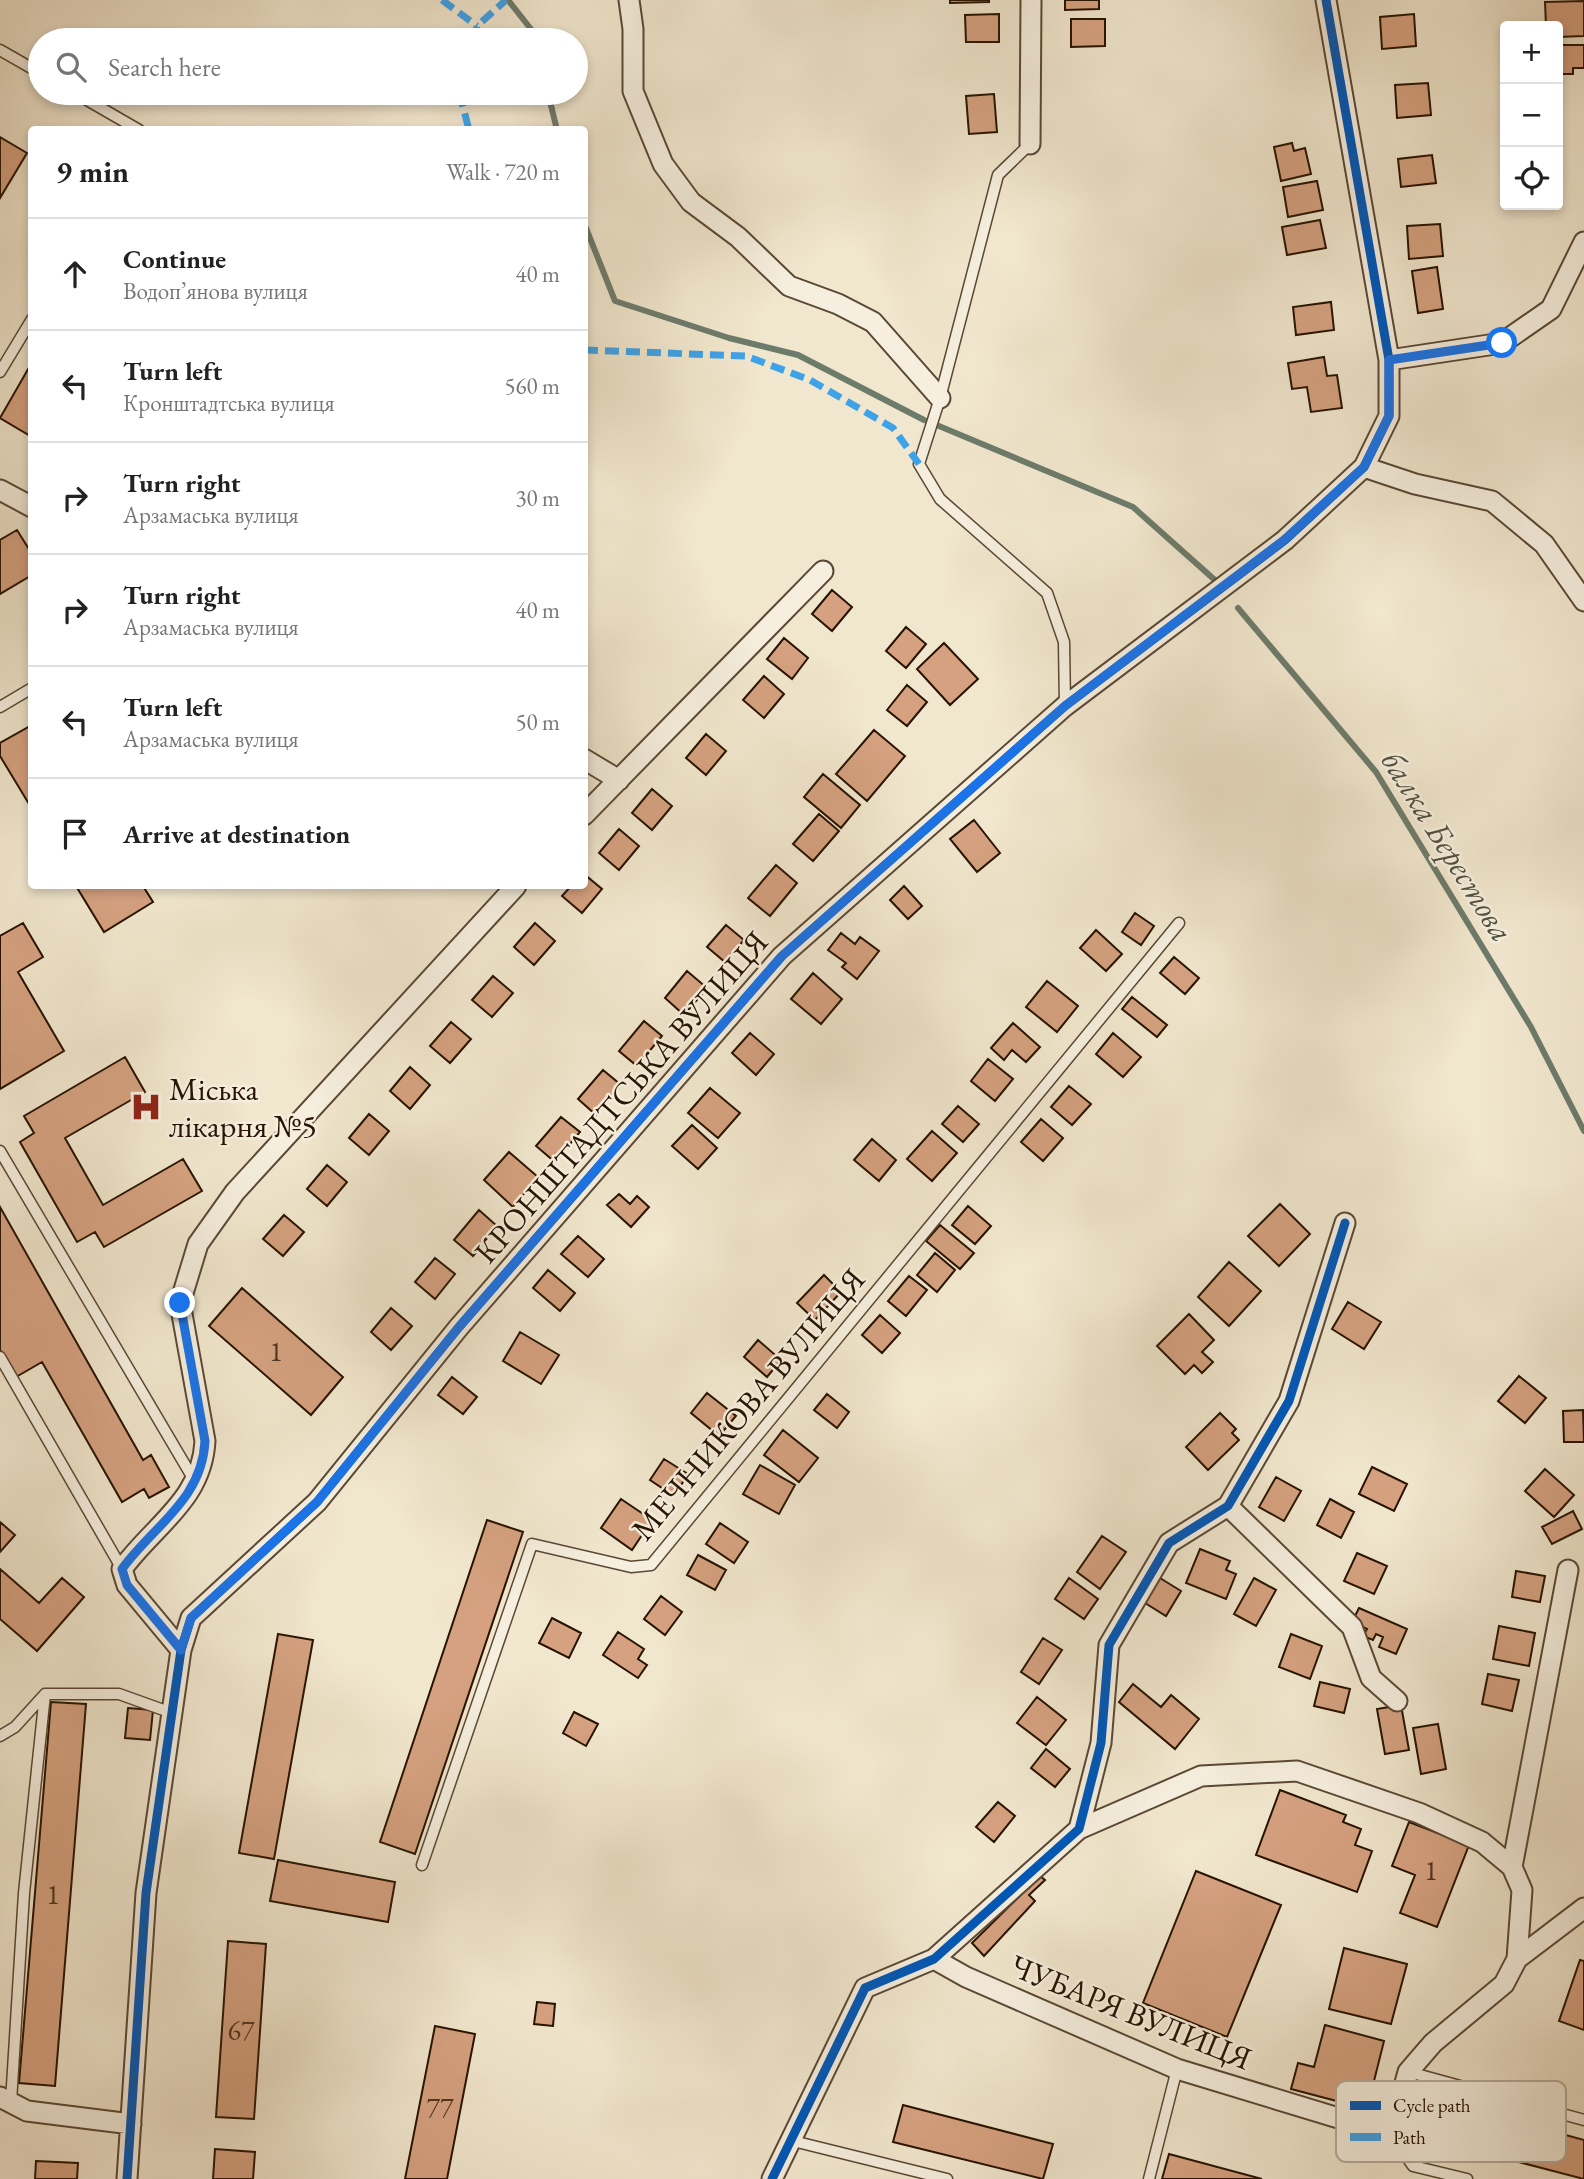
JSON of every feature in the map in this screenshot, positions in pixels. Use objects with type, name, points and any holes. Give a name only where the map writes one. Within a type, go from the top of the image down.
[{"type":"street","points":[[629,0],[633,29],[634,91],[663,164],[691,202],[738,237],[789,286],[838,303],[873,322],[940,398]]},
{"type":"street","points":[[1030,144],[1031,0]]},
{"type":"street","name":"КРОНШТАДТСЬКА ВУЛИЦЯ","points":[[127,2179],[146,1892],[181,1650],[191,1618],[317,1502],[468,1317],[782,956],[1065,706],[1284,540],[1364,467],[1389,416],[1389,360],[1326,0]]},
{"type":"street","points":[[1389,360],[1502,343],[1551,309],[1584,242]]},
{"type":"street","points":[[1364,467],[1415,484],[1492,501],[1544,544],[1584,601]]},
{"type":"street","points":[[0,490],[28,505]]},
{"type":"street","points":[[588,811],[823,571]]},
{"type":"street","points":[[588,761],[619,779]]},
{"type":"street","points":[[181,1650],[127,1585],[122,1569],[196,1483],[204,1463],[205,1441],[180,1303],[198,1244],[235,1192],[513,889]]},
{"type":"street","points":[[1079,1829],[1101,1743],[1109,1645],[1170,1543],[1228,1506],[1289,1401],[1345,1223]]},
{"type":"street","points":[[1228,1506],[1352,1627],[1371,1678],[1397,1701]]},
{"type":"street","points":[[1512,1867],[1568,1570]]},
{"type":"street","points":[[772,2179],[865,1988],[934,1959],[1079,1829],[1200,1776],[1297,1771],[1419,1813],[1482,1842],[1512,1867],[1522,1890],[1517,1959],[1504,1984],[1433,2043],[1408,2072],[1406,2081]]},
{"type":"street","points":[[1517,1959],[1584,1908]]},
{"type":"street","name":"ЧУБАРЯ ВУЛИЦЯ","points":[[934,1959],[966,1977],[1177,2069],[1336,2117]]},
{"type":"street","points":[[6,2100],[27,2111],[131,2124]]},
{"type":"lane","points":[[0,50],[28,66]]},
{"type":"lane","points":[[96,105],[132,126]]},
{"type":"lane","points":[[1030,144],[998,175],[940,398],[919,464],[940,499],[1047,593],[1064,642],[1065,706]]},
{"type":"lane","points":[[0,372],[28,326]]},
{"type":"lane","points":[[0,708],[28,690]]},
{"type":"lane","name":"МЕЧНИКОВА ВУЛИЦЯ","points":[[422,1866],[532,1544],[631,1567],[651,1565],[1179,923]]},
{"type":"lane","points":[[0,1151],[196,1483]]},
{"type":"lane","points":[[0,1357],[122,1569]]},
{"type":"lane","points":[[0,1735],[15,1727],[45,1694],[119,1693],[172,1713]]},
{"type":"lane","points":[[6,2100],[45,1694]]},
{"type":"lane","points":[[1149,2179],[1177,2069]]},
{"type":"lane","points":[[1408,2072],[1441,2081]]},
{"type":"lane","points":[[1566,2115],[1584,2120]]},
{"type":"lane","points":[[789,2140],[947,2179]]},
{"type":"lane","points":[[1410,2162],[1413,2166],[1467,2179]]},
{"type":"building","points":[[950,0],[989,0],[989,2],[950,3]]},
{"type":"building","points":[[1065,0],[1099,0],[1099,9],[1065,10]]},
{"type":"building","points":[[1584,1],[1584,36],[1563,37],[1563,21],[1546,21],[1545,2]]},
{"type":"building","points":[[999,14],[999,42],[966,42],[965,15]]},
{"type":"building","points":[[1414,14],[1416,46],[1382,49],[1380,17]]},
{"type":"building","points":[[1071,19],[1105,19],[1105,46],[1071,47]]},
{"type":"building","points":[[1563,45],[1584,45],[1584,68],[1573,68],[1573,74],[1563,74]]},
{"type":"building","points":[[1428,83],[1431,115],[1397,118],[1395,85]]},
{"type":"building","points":[[994,94],[997,132],[969,134],[966,96]]},
{"type":"building","points":[[0,137],[27,153],[0,198]]},
{"type":"building","points":[[1292,143],[1294,151],[1305,148],[1311,174],[1281,181],[1274,147]]},
{"type":"building","points":[[1432,155],[1436,183],[1401,187],[1398,159]]},
{"type":"building","points":[[1317,181],[1323,210],[1288,217],[1283,187]]},
{"type":"building","points":[[1320,220],[1326,248],[1287,255],[1282,227]]},
{"type":"building","points":[[1440,224],[1443,256],[1409,259],[1407,226]]},
{"type":"building","points":[[1437,267],[1443,309],[1418,313],[1412,271]]},
{"type":"building","points":[[1331,302],[1334,330],[1296,335],[1293,307]]},
{"type":"building","points":[[1324,357],[1327,376],[1337,375],[1342,408],[1311,412],[1307,387],[1292,389],[1288,363]]},
{"type":"building","points":[[28,369],[28,435],[0,418]]},
{"type":"building","points":[[17,530],[28,548],[28,577],[0,594],[0,540]]},
{"type":"building","points":[[832,590],[852,607],[832,631],[812,614]]},
{"type":"building","points":[[906,627],[926,644],[906,668],[886,651]]},
{"type":"building","points":[[784,638],[808,658],[792,679],[767,659]]},
{"type":"building","points":[[944,643],[978,679],[950,705],[917,669]]},
{"type":"building","points":[[764,676],[784,694],[764,718],[743,700]]},
{"type":"building","points":[[907,685],[927,702],[907,726],[887,710]]},
{"type":"building","points":[[28,727],[28,802],[0,756],[0,743]]},
{"type":"building","points":[[874,730],[905,756],[867,801],[836,774]]},
{"type":"building","points":[[706,734],[726,751],[706,775],[686,758]]},
{"type":"building","points":[[823,774],[860,805],[841,828],[804,797]]},
{"type":"building","points":[[652,789],[672,806],[652,830],[632,813]]},
{"type":"building","points":[[819,814],[839,831],[813,861],[793,844]]},
{"type":"building","points":[[974,820],[1000,853],[977,872],[950,839]]},
{"type":"building","points":[[619,829],[639,846],[619,870],[599,853]]},
{"type":"building","points":[[776,865],[797,883],[770,916],[748,898]]},
{"type":"building","points":[[588,877],[602,889],[582,913],[562,896],[568,889],[588,889]]},
{"type":"building","points":[[904,886],[922,906],[908,919],[890,900]]},
{"type":"building","points":[[78,889],[145,889],[153,902],[104,932]]},
{"type":"building","points":[[1135,913],[1154,926],[1141,945],[1122,932]]},
{"type":"building","points":[[23,923],[43,957],[18,972],[64,1051],[0,1089],[0,936]]},
{"type":"building","points":[[535,923],[555,941],[534,965],[514,947]]},
{"type":"building","points":[[726,925],[744,940],[725,962],[707,947]]},
{"type":"building","points":[[1096,930],[1122,954],[1106,971],[1080,948]]},
{"type":"building","points":[[841,933],[855,944],[860,937],[879,951],[857,979],[842,967],[846,963],[828,950]]},
{"type":"building","points":[[1174,957],[1199,978],[1185,994],[1160,973]]},
{"type":"building","points":[[687,971],[707,988],[684,1015],[665,998]]},
{"type":"building","points":[[813,973],[842,999],[821,1024],[791,999]]},
{"type":"building","points":[[493,976],[513,993],[492,1017],[472,1000]]},
{"type":"building","points":[[1047,981],[1078,1006],[1057,1032],[1026,1007]]},
{"type":"building","points":[[1132,997],[1167,1025],[1157,1037],[1122,1009]]},
{"type":"building","points":[[644,1021],[662,1036],[637,1066],[619,1051]]},
{"type":"building","points":[[451,1022],[471,1039],[450,1063],[430,1046]]},
{"type":"building","points":[[1013,1023],[1040,1047],[1026,1062],[1012,1050],[1004,1060],[991,1048]]},
{"type":"building","points":[[750,1033],[774,1054],[756,1075],[732,1053]]},
{"type":"building","points":[[1113,1033],[1141,1057],[1123,1077],[1096,1054]]},
{"type":"building","points":[[125,1057],[145,1092],[65,1138],[103,1205],[183,1159],[202,1191],[104,1247],[95,1232],[77,1242],[20,1142],[34,1133],[24,1116]]},
{"type":"building","points":[[988,1059],[1013,1079],[995,1101],[971,1081]]},
{"type":"building","points":[[410,1067],[430,1085],[410,1109],[390,1091]]},
{"type":"building","points":[[603,1070],[621,1085],[596,1115],[578,1099]]},
{"type":"building","points":[[1069,1086],[1091,1104],[1072,1125],[1051,1107]]},
{"type":"building","points":[[710,1088],[740,1113],[718,1138],[688,1113]]},
{"type":"building","points":[[958,1106],[979,1124],[963,1142],[942,1124]]},
{"type":"building","points":[[369,1114],[389,1131],[369,1155],[349,1138]]},
{"type":"building","points":[[561,1117],[580,1132],[555,1162],[536,1146]]},
{"type":"building","points":[[1041,1119],[1063,1138],[1043,1161],[1021,1142]]},
{"type":"building","points":[[692,1125],[717,1148],[698,1169],[672,1146]]},
{"type":"building","points":[[932,1131],[957,1153],[932,1181],[907,1159]]},
{"type":"building","points":[[872,1139],[896,1160],[879,1181],[854,1160]]},
{"type":"building","points":[[509,1152],[538,1177],[513,1207],[484,1180]]},
{"type":"building","points":[[327,1165],[347,1182],[327,1206],[307,1189]]},
{"type":"building","points":[[619,1194],[630,1204],[637,1196],[649,1207],[631,1227],[607,1205]]},
{"type":"building","points":[[1280,1204],[1310,1234],[1279,1266],[1248,1236]]},
{"type":"building","points":[[968,1206],[991,1226],[975,1244],[952,1225]]},
{"type":"building","points":[[0,1207],[143,1460],[151,1455],[169,1487],[149,1498],[144,1489],[122,1502],[42,1362],[16,1377],[0,1350]]},
{"type":"building","points":[[479,1210],[497,1226],[473,1256],[454,1240]]},
{"type":"building","points":[[284,1215],[304,1232],[283,1256],[263,1239]]},
{"type":"building","points":[[940,1225],[974,1253],[960,1269],[926,1241]]},
{"type":"building","points":[[578,1236],[604,1259],[588,1277],[561,1254]]},
{"type":"building","points":[[935,1253],[955,1270],[937,1292],[917,1275]]},
{"type":"building","points":[[435,1258],[455,1274],[435,1299],[415,1282]]},
{"type":"building","points":[[1229,1262],[1261,1291],[1229,1326],[1198,1297]]},
{"type":"building","points":[[548,1270],[575,1293],[560,1311],[533,1288]]},
{"type":"building","points":[[824,1275],[841,1292],[815,1320],[797,1303]]},
{"type":"building","points":[[909,1276],[927,1290],[906,1316],[888,1301]]},
{"type":"building","points":[[242,1288],[343,1377],[311,1415],[209,1326]]},
{"type":"building","points":[[1348,1302],[1381,1322],[1364,1349],[1332,1329]]},
{"type":"building","points":[[391,1308],[412,1326],[391,1350],[371,1332]]},
{"type":"building","points":[[1189,1314],[1214,1340],[1202,1352],[1213,1362],[1202,1373],[1194,1365],[1185,1374],[1157,1346]]},
{"type":"building","points":[[880,1315],[900,1333],[882,1353],[862,1335]]},
{"type":"building","points":[[520,1332],[559,1355],[541,1384],[503,1361]]},
{"type":"building","points":[[758,1340],[781,1360],[767,1377],[744,1357]]},
{"type":"building","points":[[1519,1376],[1546,1398],[1525,1423],[1498,1401]]},
{"type":"building","points":[[452,1377],[477,1397],[463,1414],[438,1395]]},
{"type":"building","points":[[707,1393],[736,1416],[719,1436],[691,1413]]},
{"type":"building","points":[[827,1394],[849,1412],[837,1428],[814,1410]]},
{"type":"building","points":[[1583,1410],[1584,1442],[1564,1442],[1563,1411]]},
{"type":"building","points":[[1220,1413],[1236,1429],[1232,1433],[1239,1440],[1208,1470],[1186,1447]]},
{"type":"building","points":[[783,1430],[818,1458],[799,1482],[764,1455]]},
{"type":"building","points":[[664,1459],[688,1474],[674,1496],[650,1480]]},
{"type":"building","points":[[760,1465],[795,1485],[779,1514],[743,1494]]},
{"type":"building","points":[[1372,1467],[1407,1484],[1394,1511],[1359,1494]]},
{"type":"building","points":[[1545,1469],[1574,1495],[1554,1517],[1525,1491]]},
{"type":"building","points":[[1276,1477],[1301,1491],[1284,1521],[1259,1507]]},
{"type":"building","points":[[621,1499],[652,1520],[632,1550],[601,1528]]},
{"type":"building","points":[[1330,1499],[1354,1512],[1341,1538],[1317,1525]]},
{"type":"building","points":[[1573,1511],[1582,1529],[1552,1544],[1542,1527]]},
{"type":"building","points":[[487,1520],[523,1532],[415,1854],[380,1842]]},
{"type":"building","points":[[0,1522],[15,1535],[0,1552]]},
{"type":"building","points":[[720,1523],[748,1542],[734,1563],[706,1544]]},
{"type":"building","points":[[1102,1536],[1126,1552],[1100,1589],[1077,1572]]},
{"type":"building","points":[[1200,1549],[1230,1561],[1226,1570],[1236,1574],[1226,1599],[1186,1583]]},
{"type":"building","points":[[1357,1553],[1387,1566],[1374,1594],[1344,1581]]},
{"type":"building","points":[[698,1555],[726,1570],[715,1590],[687,1575]]},
{"type":"building","points":[[0,1569],[39,1603],[62,1578],[84,1597],[37,1651],[0,1619]]},
{"type":"building","points":[[1516,1571],[1545,1576],[1540,1602],[1512,1597]]},
{"type":"building","points":[[1069,1578],[1098,1599],[1084,1619],[1055,1599]]},
{"type":"building","points":[[1160,1578],[1181,1591],[1166,1616],[1145,1603]]},
{"type":"building","points":[[1254,1578],[1276,1590],[1256,1626],[1234,1614]]},
{"type":"building","points":[[661,1596],[682,1612],[665,1635],[644,1619]]},
{"type":"building","points":[[1359,1608],[1407,1629],[1396,1654],[1379,1647],[1383,1637],[1376,1634],[1373,1640],[1363,1636],[1367,1629],[1352,1622]]},
{"type":"building","points":[[552,1618],[581,1633],[569,1658],[539,1643]]},
{"type":"building","points":[[1499,1626],[1535,1633],[1529,1666],[1493,1659]]},
{"type":"building","points":[[618,1632],[644,1649],[638,1659],[647,1665],[638,1678],[603,1655]]},
{"type":"building","points":[[278,1634],[313,1640],[274,1859],[239,1853]]},
{"type":"building","points":[[1291,1634],[1322,1646],[1310,1679],[1279,1667]]},
{"type":"building","points":[[1043,1638],[1062,1650],[1039,1684],[1021,1672]]},
{"type":"building","points":[[1488,1674],[1519,1680],[1512,1711],[1482,1704]]},
{"type":"building","points":[[1320,1682],[1350,1689],[1344,1713],[1314,1706]]},
{"type":"building","points":[[1133,1684],[1161,1707],[1171,1695],[1199,1719],[1175,1749],[1119,1702]]},
{"type":"building","points":[[1037,1697],[1066,1720],[1046,1745],[1017,1723]]},
{"type":"building","points":[[51,1702],[86,1704],[55,2086],[19,2083]]},
{"type":"building","points":[[1401,1705],[1409,1750],[1385,1754],[1377,1709]]},
{"type":"building","points":[[128,1708],[153,1710],[150,1740],[125,1738]]},
{"type":"building","points":[[574,1712],[598,1724],[586,1746],[563,1733]]},
{"type":"building","points":[[1438,1724],[1446,1769],[1421,1774],[1413,1728]]},
{"type":"building","points":[[1046,1749],[1070,1769],[1055,1787],[1031,1768]]},
{"type":"building","points":[[1280,1790],[1346,1815],[1343,1822],[1361,1829],[1355,1845],[1372,1851],[1357,1892],[1256,1855]]},
{"type":"building","points":[[998,1802],[1015,1816],[994,1842],[976,1827]]},
{"type":"building","points":[[1409,1822],[1469,1845],[1437,1927],[1400,1913],[1415,1875],[1392,1866]]},
{"type":"building","points":[[278,1860],[395,1882],[388,1922],[270,1901]]},
{"type":"building","points":[[1196,1871],[1281,1905],[1227,2037],[1143,2003]]},
{"type":"building","points":[[1040,1876],[1045,1880],[1029,1895],[1035,1901],[984,1956],[972,1943]]},
{"type":"building","points":[[228,1941],[266,1944],[254,2119],[216,2117]]},
{"type":"building","points":[[1344,1948],[1407,1964],[1391,2024],[1329,2009]]},
{"type":"building","points":[[1580,1960],[1584,1961],[1584,2030],[1559,2021]]},
{"type":"building","points":[[537,2002],[555,2004],[553,2026],[534,2024]]},
{"type":"building","points":[[1325,2025],[1384,2041],[1374,2081],[1336,2081],[1336,2101],[1291,2089],[1298,2063],[1314,2067]]},
{"type":"building","points":[[435,2026],[475,2034],[447,2179],[405,2179]]},
{"type":"building","points":[[903,2105],[1053,2144],[1043,2179],[893,2142]]},
{"type":"building","points":[[1566,2135],[1584,2140],[1584,2179],[1519,2162],[1566,2162]]},
{"type":"building","points":[[215,2149],[255,2152],[253,2179],[213,2179]]},
{"type":"building","points":[[1169,2154],[1262,2179],[1162,2179]]},
{"type":"building","points":[[36,2161],[78,2163],[77,2179],[35,2179]]},
{"type":"waterway","name":"балка Берестова","points":[[508,0],[530,28]]},
{"type":"waterway","name":"балка Берестова","points":[[551,105],[556,126]]},
{"type":"waterway","name":"балка Берестова","points":[[588,233],[615,301],[729,338],[798,355],[924,420]]},
{"type":"waterway","name":"балка Берестова","points":[[939,426],[1133,507],[1216,581]]},
{"type":"waterway","name":"балка Берестова","points":[[1238,608],[1376,772],[1531,1027],[1584,1131]]},
{"type":"marked path","points":[[442,0],[477,26]]},
{"type":"marked path","points":[[477,28],[506,0]]},
{"type":"marked path","points":[[463,105],[468,126]]},
{"type":"marked path","points":[[588,350],[746,356],[810,380],[893,428],[919,464]]},
{"type":"cycle path","points":[[127,2179],[146,1893],[181,1650],[191,1618],[317,1502],[459,1327],[782,956],[1065,706],[1285,540],[1364,467],[1389,416],[1389,360],[1326,0]]},
{"type":"cycle path","points":[[772,2179],[865,1988],[934,1959],[1079,1829],[1101,1743],[1109,1645],[1169,1543],[1228,1506],[1289,1401],[1345,1223]]},
{"type":"place","name":"Міська лікарня №5","points":[[146,1107]]},
{"type":"route","points":[[180,1303],[205,1441],[204,1463],[196,1483],[122,1569],[127,1585],[181,1650],[191,1618],[317,1502],[459,1327],[782,956],[1065,706],[1284,540],[1364,467],[1389,416],[1389,360],[1502,343]]}]
